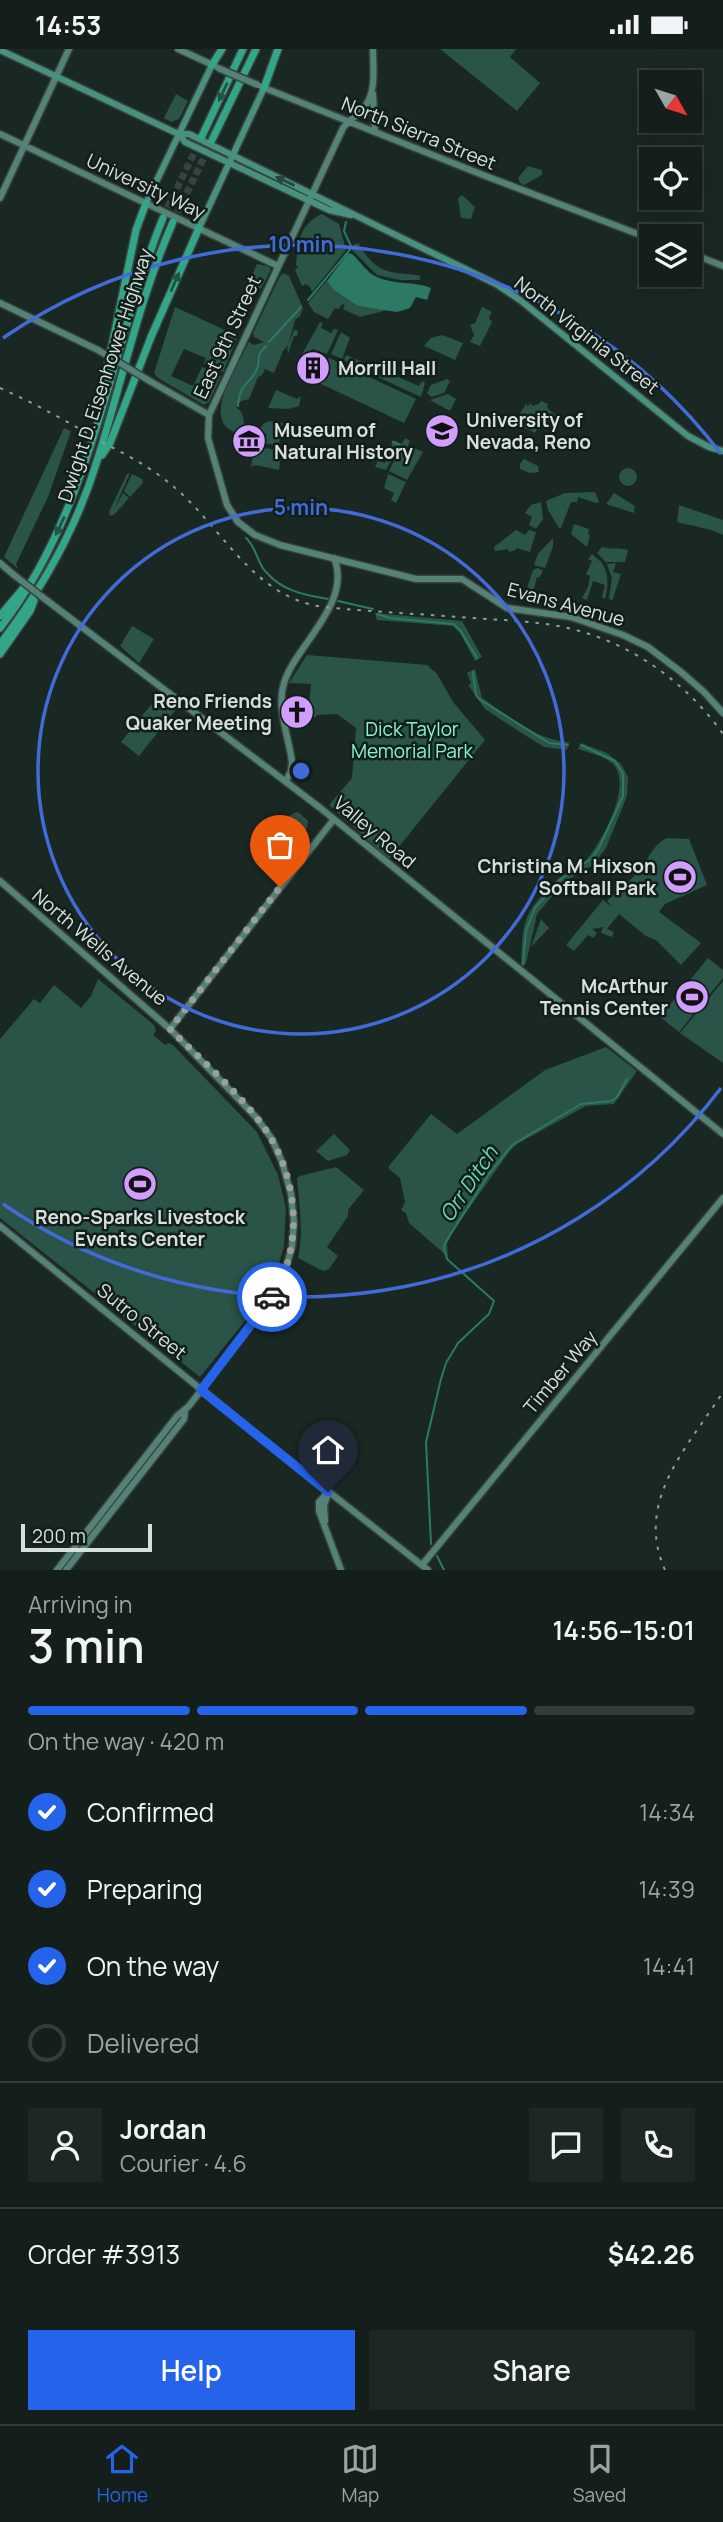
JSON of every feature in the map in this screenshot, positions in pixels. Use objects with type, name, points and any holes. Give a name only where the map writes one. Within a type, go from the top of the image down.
[{"type":"highway","points":[[216,66],[222,49]]},
{"type":"highway","points":[[202,136],[243,49]]},
{"type":"highway","points":[[212,140],[256,49]]},
{"type":"highway","points":[[261,86],[278,49]]},
{"type":"highway","points":[[98,416],[136,230],[146,203]]},
{"type":"highway","name":"Dwight D. Eisenhower Highway","points":[[0,628],[34,577],[71,503],[146,261],[163,218]]},
{"type":"highway","name":"Dwight D. Eisenhower Highway","points":[[0,644],[43,581],[80,508],[97,461],[149,283],[173,222]]},
{"type":"highway","points":[[97,461],[110,443],[153,332],[199,228]]},
{"type":"highway","points":[[0,616],[34,577]]},
{"type":"highway","points":[[0,654],[30,611],[43,581]]},
{"type":"main road","name":"North Virginia Street","points":[[0,50],[179,134],[185,142],[347,210],[351,215],[509,292],[688,436],[723,451]]},
{"type":"main road","points":[[146,203],[216,66]]},
{"type":"main road","points":[[199,228],[261,86]]},
{"type":"street","points":[[0,198],[69,49]]},
{"type":"street","name":"North Sierra Street","points":[[178,49],[374,132],[639,234]]},
{"type":"street","points":[[373,49],[374,132]]},
{"type":"street","name":"East 9th Street","points":[[209,415],[344,126],[366,105],[372,92]]},
{"type":"street","name":"University Way","points":[[0,134],[278,266]]},
{"type":"street","points":[[702,258],[723,266]]},
{"type":"street","points":[[0,303],[98,350],[209,415]]},
{"type":"street","name":"Evans Avenue","points":[[209,415],[208,438],[226,502],[238,522],[266,540],[416,579],[460,578],[508,608],[571,617],[629,637],[648,647],[688,677],[723,713]]},
{"type":"street","points":[[286,781],[292,762],[282,709],[282,689],[291,668],[330,607],[338,565],[334,558]]},
{"type":"street","name":"Valley Road","points":[[0,563],[286,781],[723,1134]]},
{"type":"street","points":[[170,1029],[334,819]]},
{"type":"street","name":"North Wells Avenue","points":[[0,881],[170,1029],[241,1100],[266,1131],[282,1162],[294,1213],[292,1247],[280,1284],[185,1412]]},
{"type":"street","name":"Timber Way","points":[[425,1568],[723,1198]]},
{"type":"street","name":"Sutro Street","points":[[0,1226],[425,1568]]},
{"type":"street","points":[[57,1570],[177,1416],[185,1412]]},
{"type":"street","points":[[66,1570],[184,1419],[185,1412]]},
{"type":"street","points":[[324,1524],[328,1492]]},
{"type":"street","points":[[328,1492],[321,1498],[318,1506],[341,1570]]},
{"type":"street","points":[[324,1514],[330,1506],[343,1504]]},
{"type":"green space","points":[[440,49],[516,49],[510,57],[540,83],[517,111]]},
{"type":"green space","points":[[176,94],[188,101],[179,119],[171,122],[164,118]]},
{"type":"green space","points":[[528,166],[542,170],[542,175],[524,185],[518,178]]},
{"type":"green space","points":[[462,195],[475,207],[471,219],[461,218],[458,198]]},
{"type":"green space","points":[[322,214],[339,224],[346,250],[312,292],[306,284],[302,286],[295,270],[298,267],[296,265],[301,235],[314,218]]},
{"type":"green space","points":[[358,243],[370,260],[382,269],[417,275],[420,280],[400,280],[377,275],[352,250],[353,245]]},
{"type":"green space","points":[[257,264],[271,269],[261,289],[250,280]]},
{"type":"green space","points":[[284,273],[289,276],[303,308],[295,320],[288,345],[274,373],[265,369],[258,377],[249,399],[241,401],[236,407],[244,419],[243,434],[229,429],[222,420],[224,394],[249,342],[254,345],[264,342],[254,337],[253,333],[280,276]]},
{"type":"green space","points":[[327,280],[358,306],[387,310],[360,317],[343,309],[345,305],[342,304],[339,309],[335,308],[328,319],[314,312],[308,303]]},
{"type":"green space","points":[[175,307],[238,336],[223,372],[204,363],[206,358],[184,349],[171,376],[193,386],[202,367],[221,376],[209,402],[204,405],[154,373]]},
{"type":"green space","points":[[482,307],[492,312],[489,318],[492,322],[480,346],[470,342],[474,335],[470,325],[475,323]]},
{"type":"green space","points":[[320,322],[323,323],[321,328],[331,333],[334,329],[338,330],[327,354],[313,349],[301,356]]},
{"type":"green space","points":[[294,330],[298,331],[289,350],[290,354],[287,350]]},
{"type":"green space","points":[[341,332],[350,338],[342,359],[331,354]]},
{"type":"green space","points":[[442,335],[463,343],[455,360],[424,346],[431,338]]},
{"type":"green space","points":[[346,355],[380,369],[377,376],[344,360]]},
{"type":"green space","points":[[329,358],[416,399],[404,423],[317,382]]},
{"type":"green space","points":[[382,370],[419,386],[422,381],[425,383],[421,397],[378,377]]},
{"type":"green space","points":[[447,379],[450,381],[444,393],[431,397],[427,393],[431,385]]},
{"type":"green space","points":[[276,390],[297,399],[301,396],[299,406],[288,409],[268,408]]},
{"type":"green space","points":[[448,394],[456,399],[450,411],[430,400]]},
{"type":"green space","points":[[541,401],[548,404],[547,408],[557,416],[551,422],[542,421],[535,433],[513,422],[513,414],[518,416],[527,403],[527,407],[531,403],[532,406]]},
{"type":"green space","points":[[269,421],[283,423],[275,432],[280,437],[279,446],[258,442],[259,435],[268,436],[260,429]]},
{"type":"green space","points":[[64,428],[71,431],[48,497],[16,564],[18,569],[4,557]]},
{"type":"green space","points":[[405,438],[410,441],[404,454],[393,457],[386,470],[375,467],[378,460],[385,463],[393,440],[402,444]]},
{"type":"green space","points":[[410,446],[423,452],[407,480],[389,471],[395,459],[407,454],[415,455],[407,452]]},
{"type":"green space","points":[[254,448],[281,451],[279,470],[255,465],[251,467]]},
{"type":"green space","points":[[524,459],[538,466],[539,472],[530,473],[520,469]]},
{"type":"green space","points":[[624,468],[632,468],[637,477],[635,484],[624,486],[619,481],[619,473]]},
{"type":"green space","points":[[130,473],[114,510],[123,493],[129,498],[110,516],[109,512],[127,474]]},
{"type":"green space","points":[[132,474],[142,479],[143,483],[130,497],[124,491]]},
{"type":"green space","points":[[388,474],[406,482],[396,503],[391,500],[394,493],[384,488]]},
{"type":"green space","points":[[595,492],[599,502],[578,497],[577,502],[571,502],[559,528],[548,510],[546,501],[565,493]]},
{"type":"green space","points":[[614,493],[635,506],[634,513],[606,504]]},
{"type":"green space","points":[[541,502],[543,519],[536,529],[529,525],[532,517],[525,513],[531,505]]},
{"type":"green space","points":[[679,505],[723,520],[723,535],[677,522]]},
{"type":"green space","points":[[574,524],[589,529],[587,547],[571,534]]},
{"type":"green space","points":[[516,530],[525,535],[529,530],[536,532],[530,552],[516,548],[509,552],[508,549],[495,551],[494,547]]},
{"type":"green space","points":[[553,538],[545,568],[534,565],[538,554]]},
{"type":"green space","points":[[602,547],[628,550],[625,562],[606,562],[597,553]]},
{"type":"green space","points":[[592,554],[598,559],[597,563],[599,559],[606,573],[605,599],[602,597],[605,585],[593,581],[587,600],[582,598],[588,587],[590,576],[586,574],[592,561],[588,559]]},
{"type":"green space","points":[[616,563],[613,572],[621,574],[612,601],[609,598],[612,578],[607,564]]},
{"type":"green space","points":[[533,570],[543,570],[540,577],[537,577],[535,595],[526,591]]},
{"type":"green space","points":[[375,613],[462,621],[482,657],[475,661],[460,633],[453,626],[377,620]]},
{"type":"green space","points":[[132,626],[154,639],[139,663],[120,646]]},
{"type":"green space","name":"Dick Taylor Memorial Park","points":[[307,655],[427,665],[437,674],[453,702],[485,740],[389,859],[329,805],[352,778],[356,728],[337,714],[308,718],[311,684],[289,683]]},
{"type":"green space","points":[[475,669],[482,698],[534,732],[569,742],[567,750],[544,747],[485,709],[468,685],[471,683],[467,673]]},
{"type":"green space","points":[[163,697],[177,708],[139,756],[121,742],[151,705]]},
{"type":"green space","points":[[581,743],[607,753],[621,764],[628,777],[627,796],[606,848],[593,865],[563,883],[537,914],[527,959],[525,965],[521,966],[528,914],[554,882],[588,858],[608,825],[618,798],[620,785],[613,764],[578,749]]},
{"type":"green space","points":[[298,812],[308,821],[304,835],[290,854],[270,865],[260,855],[264,842],[279,823]]},
{"type":"green space","points":[[667,838],[689,839],[707,885],[665,904],[659,912],[701,943],[681,965],[656,940],[646,936],[619,914],[607,929],[614,932],[612,937],[601,933],[603,927],[592,929],[597,933],[593,938],[588,935],[574,951],[566,945],[603,900],[613,908],[607,901],[634,877],[654,849]]},
{"type":"green space","points":[[541,919],[549,928],[531,947]]},
{"type":"green space","name":"McArthur Tennis Center","points":[[708,958],[723,970],[723,978],[679,1032],[660,1017]]},
{"type":"green space","name":"Reno-Sparks Livestock Events Center","points":[[98,979],[154,1025],[156,1031],[153,1035],[165,1045],[173,1045],[257,1132],[278,1175],[286,1208],[284,1246],[276,1274],[260,1302],[200,1377],[0,1218],[0,1039],[34,999],[40,1003],[54,985],[81,1008],[91,996]]},
{"type":"green space","points":[[723,981],[723,1063],[680,1033]]},
{"type":"green space","points":[[606,1047],[637,1071],[614,1104],[586,1106],[517,1144],[453,1231],[447,1244],[448,1257],[409,1223],[406,1213],[401,1210],[405,1202],[400,1178],[389,1166],[431,1114],[457,1134],[545,1070]]},
{"type":"green space","points":[[334,1134],[350,1150],[347,1155],[328,1161],[316,1151]]},
{"type":"green space","points":[[336,1167],[364,1190],[348,1210],[348,1216],[327,1247],[338,1256],[329,1269],[323,1271],[298,1258],[301,1228],[297,1178]]},
{"type":"shaded area","points":[[348,253],[377,277],[431,288],[427,300],[416,297],[410,308],[397,312],[358,306],[334,290],[327,281]]},
{"type":"waterway","name":"Orr Ditch","points":[[346,222],[344,231],[351,246]]},
{"type":"waterway","name":"Orr Ditch","points":[[308,300],[352,247]]},
{"type":"waterway","name":"Orr Ditch","points":[[269,342],[301,307]]},
{"type":"waterway","name":"Orr Ditch","points":[[238,406],[242,389],[256,371],[260,353],[266,346]]},
{"type":"waterway","points":[[393,442],[399,445]]},
{"type":"waterway","points":[[400,448],[401,456]]},
{"type":"waterway","name":"Orr Ditch","points":[[246,538],[253,546],[263,568],[279,584],[302,594],[328,599]]},
{"type":"waterway","name":"Orr Ditch","points":[[338,601],[373,609]]},
{"type":"waterway","name":"Orr Ditch","points":[[377,614],[390,618],[453,624],[460,630],[477,658]]},
{"type":"waterway","name":"Orr Ditch","points":[[473,672],[479,699],[549,743],[568,745]]},
{"type":"waterway","name":"Orr Ditch","points":[[523,964],[526,931],[535,908],[561,879],[591,859],[599,848],[623,796],[623,774],[615,761],[581,745]]},
{"type":"waterway","name":"Orr Ditch","points":[[431,1544],[426,1442],[441,1379],[446,1363],[458,1343],[489,1314],[494,1301],[447,1259],[445,1243],[489,1174],[512,1145],[581,1104],[611,1101],[617,1097],[627,1079]]},
{"type":"waterway","name":"Orr Ditch","points":[[437,1556],[444,1570]]},
{"type":"tunnel","points":[[163,217],[199,143]]},
{"type":"tunnel","points":[[173,222],[209,147]]},
{"type":"railway","points":[[0,388],[66,421],[157,474],[184,496],[254,572],[274,588],[297,600],[323,607],[526,622],[582,632],[606,640],[651,664],[690,696],[723,734]]},
{"type":"railway","points":[[665,1570],[657,1545],[656,1521],[660,1498],[681,1454],[723,1392]]},
{"type":"way so far","points":[[272,1297],[286,1269],[292,1247],[294,1222],[289,1184],[282,1162],[272,1139],[255,1116],[170,1029],[280,887]]},
{"type":"place","name":"Morrill Hall","points":[[313,368]]},
{"type":"place","name":"University of Nevada, Reno","points":[[442,431]]},
{"type":"place","name":"Museum of Natural History","points":[[249,441]]},
{"type":"place","name":"Reno Friends Quaker Meeting","points":[[297,712]]},
{"type":"place","name":"Christina M. Hixson Softball Park","points":[[680,877]]},
{"type":"place","name":"McArthur Tennis Center","points":[[692,997]]},
{"type":"place","name":"Reno-Sparks Livestock Events Center","points":[[140,1184]]},
{"type":"route","points":[[272,1297],[201,1390],[328,1492]]}]
